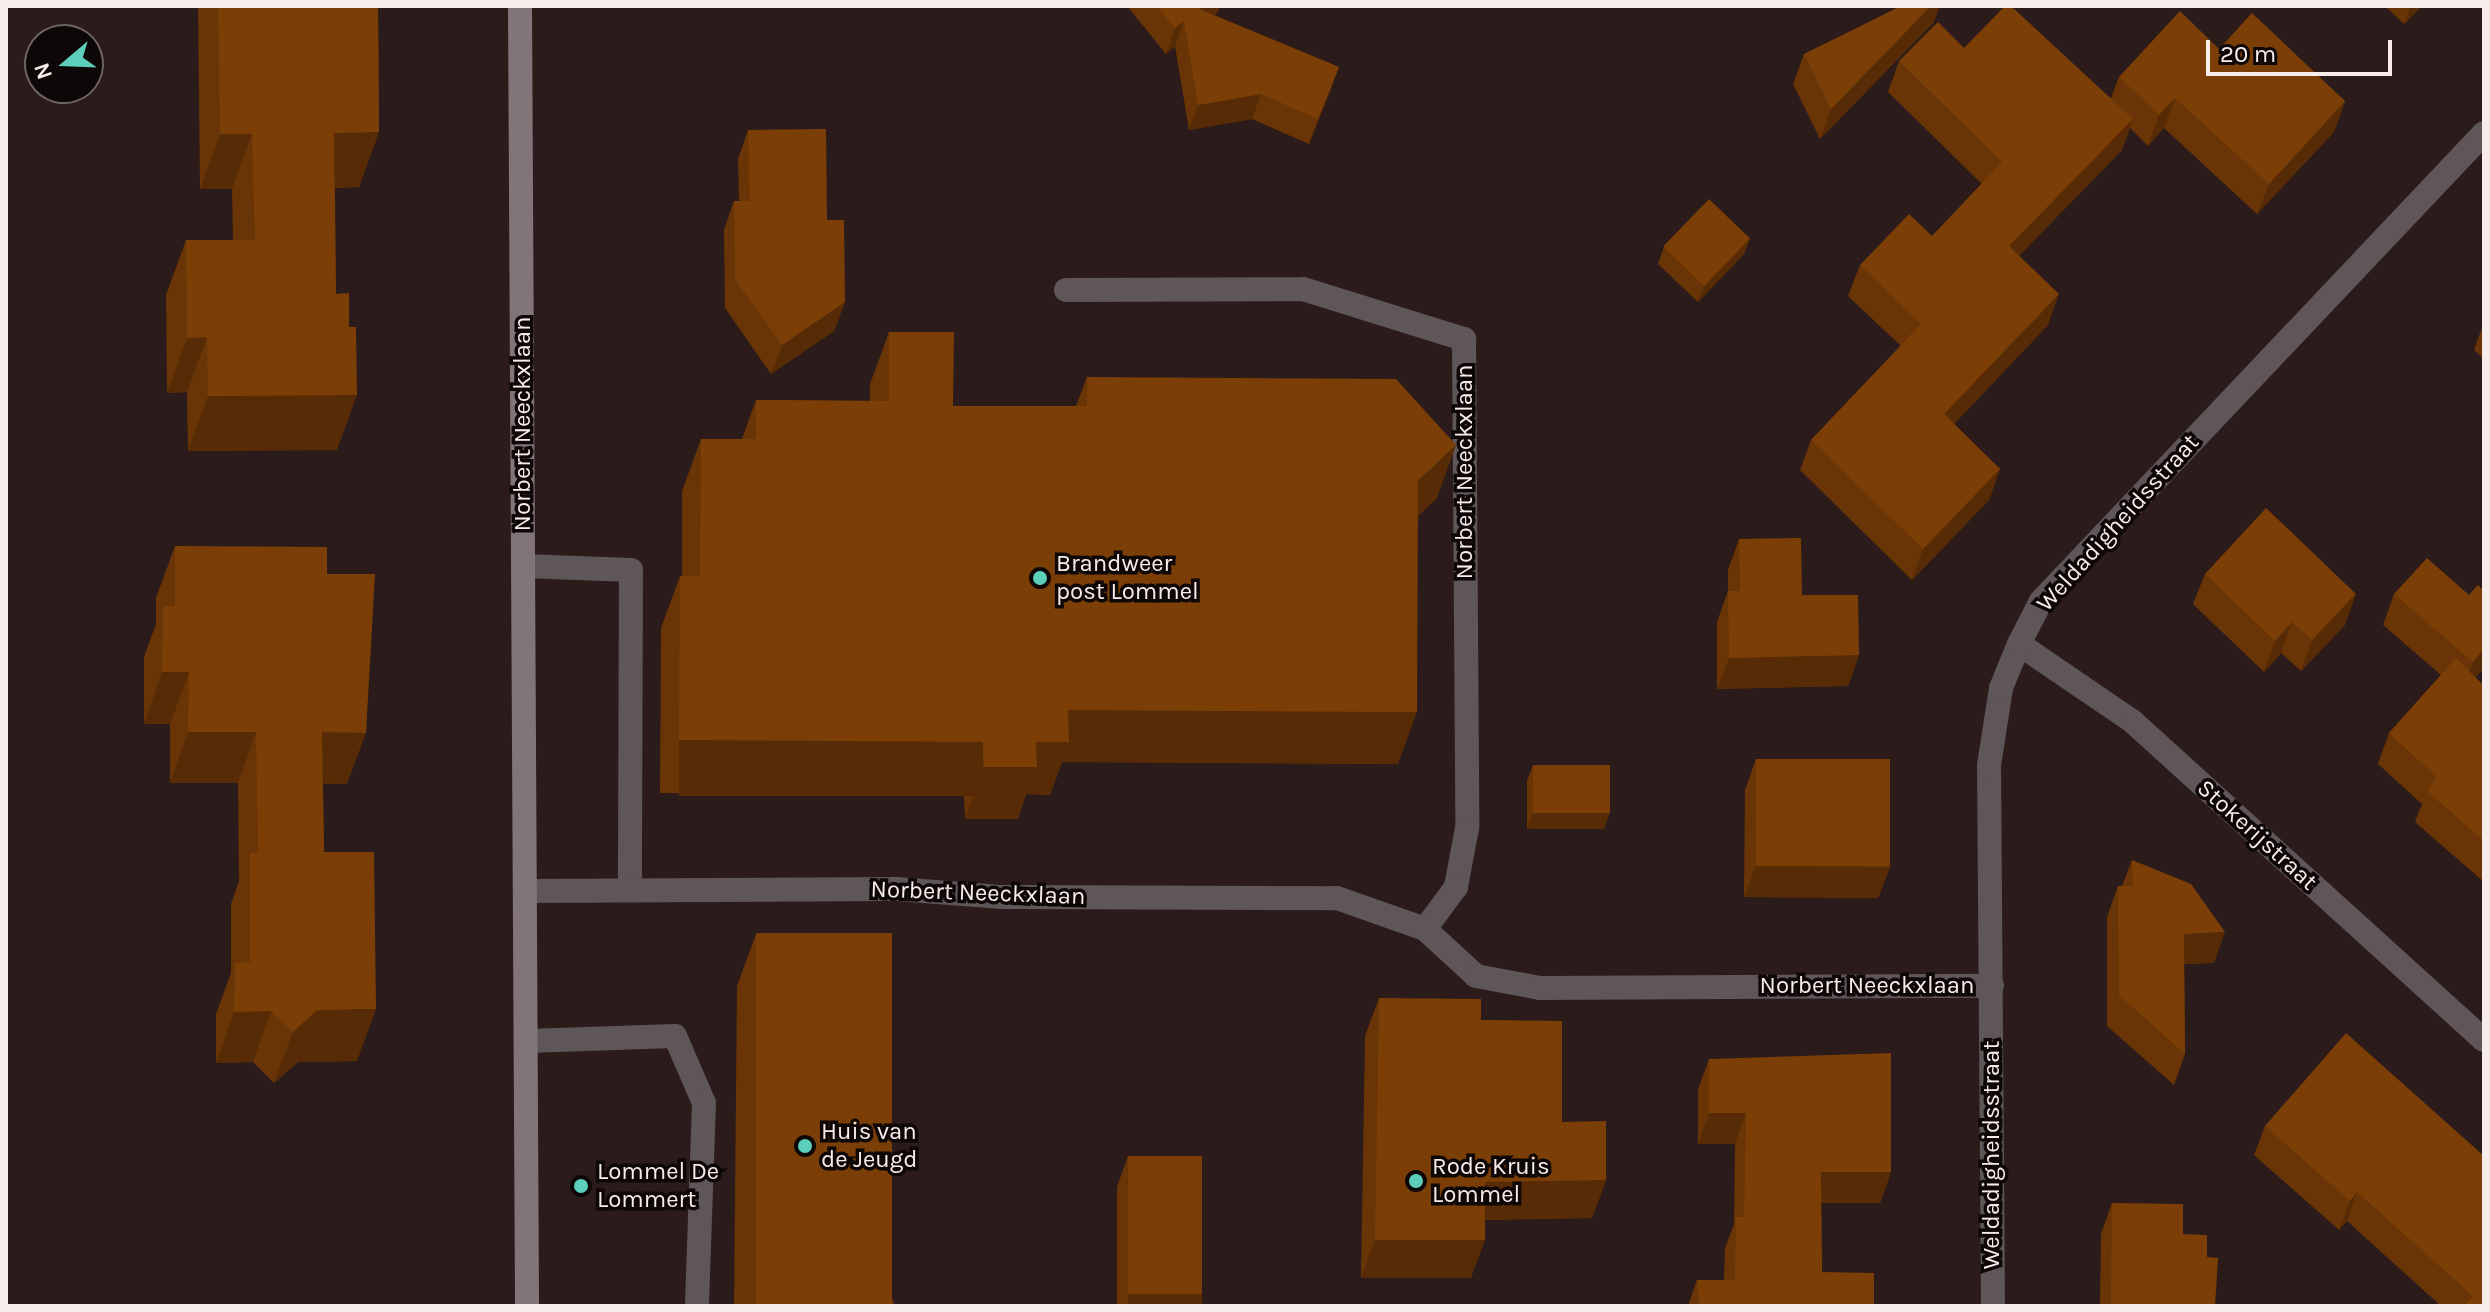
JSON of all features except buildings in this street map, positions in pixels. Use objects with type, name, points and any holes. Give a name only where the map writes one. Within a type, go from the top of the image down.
[{"type":"main road","name":"Norbert Neeckxlaan","points":[[520,6],[527,1306]]},
{"type":"street","name":"Weldadigheidsstraat","points":[[1993,1306],[1989,765],[2001,688],[2019,644],[2041,601],[2484,133]]},
{"type":"street","name":"Norbert Neeckxlaan","points":[[1066,290],[1303,289],[1464,339],[1467,828],[1456,887],[1425,929]]},
{"type":"street","points":[[523,566],[631,570],[630,888]]},
{"type":"street","name":"Stokerijstraat","points":[[2019,644],[2132,721],[2484,1040]]},
{"type":"street","name":"Norbert Neeckxlaan","points":[[527,891],[630,888],[1337,898],[1425,929],[1476,976],[1540,988],[1992,986]]},
{"type":"street","points":[[527,1041],[675,1036],[704,1103],[697,1306]]},
{"type":"place","name":"Brandweer post Lommel","points":[[1040,578]]},
{"type":"place","name":"Huis van de Jeugd","points":[[805,1146]]},
{"type":"place","name":"Rode Kruis Lommel","points":[[1416,1181]]},
{"type":"place","name":"Lommel De Lommert","points":[[581,1186]]}]
